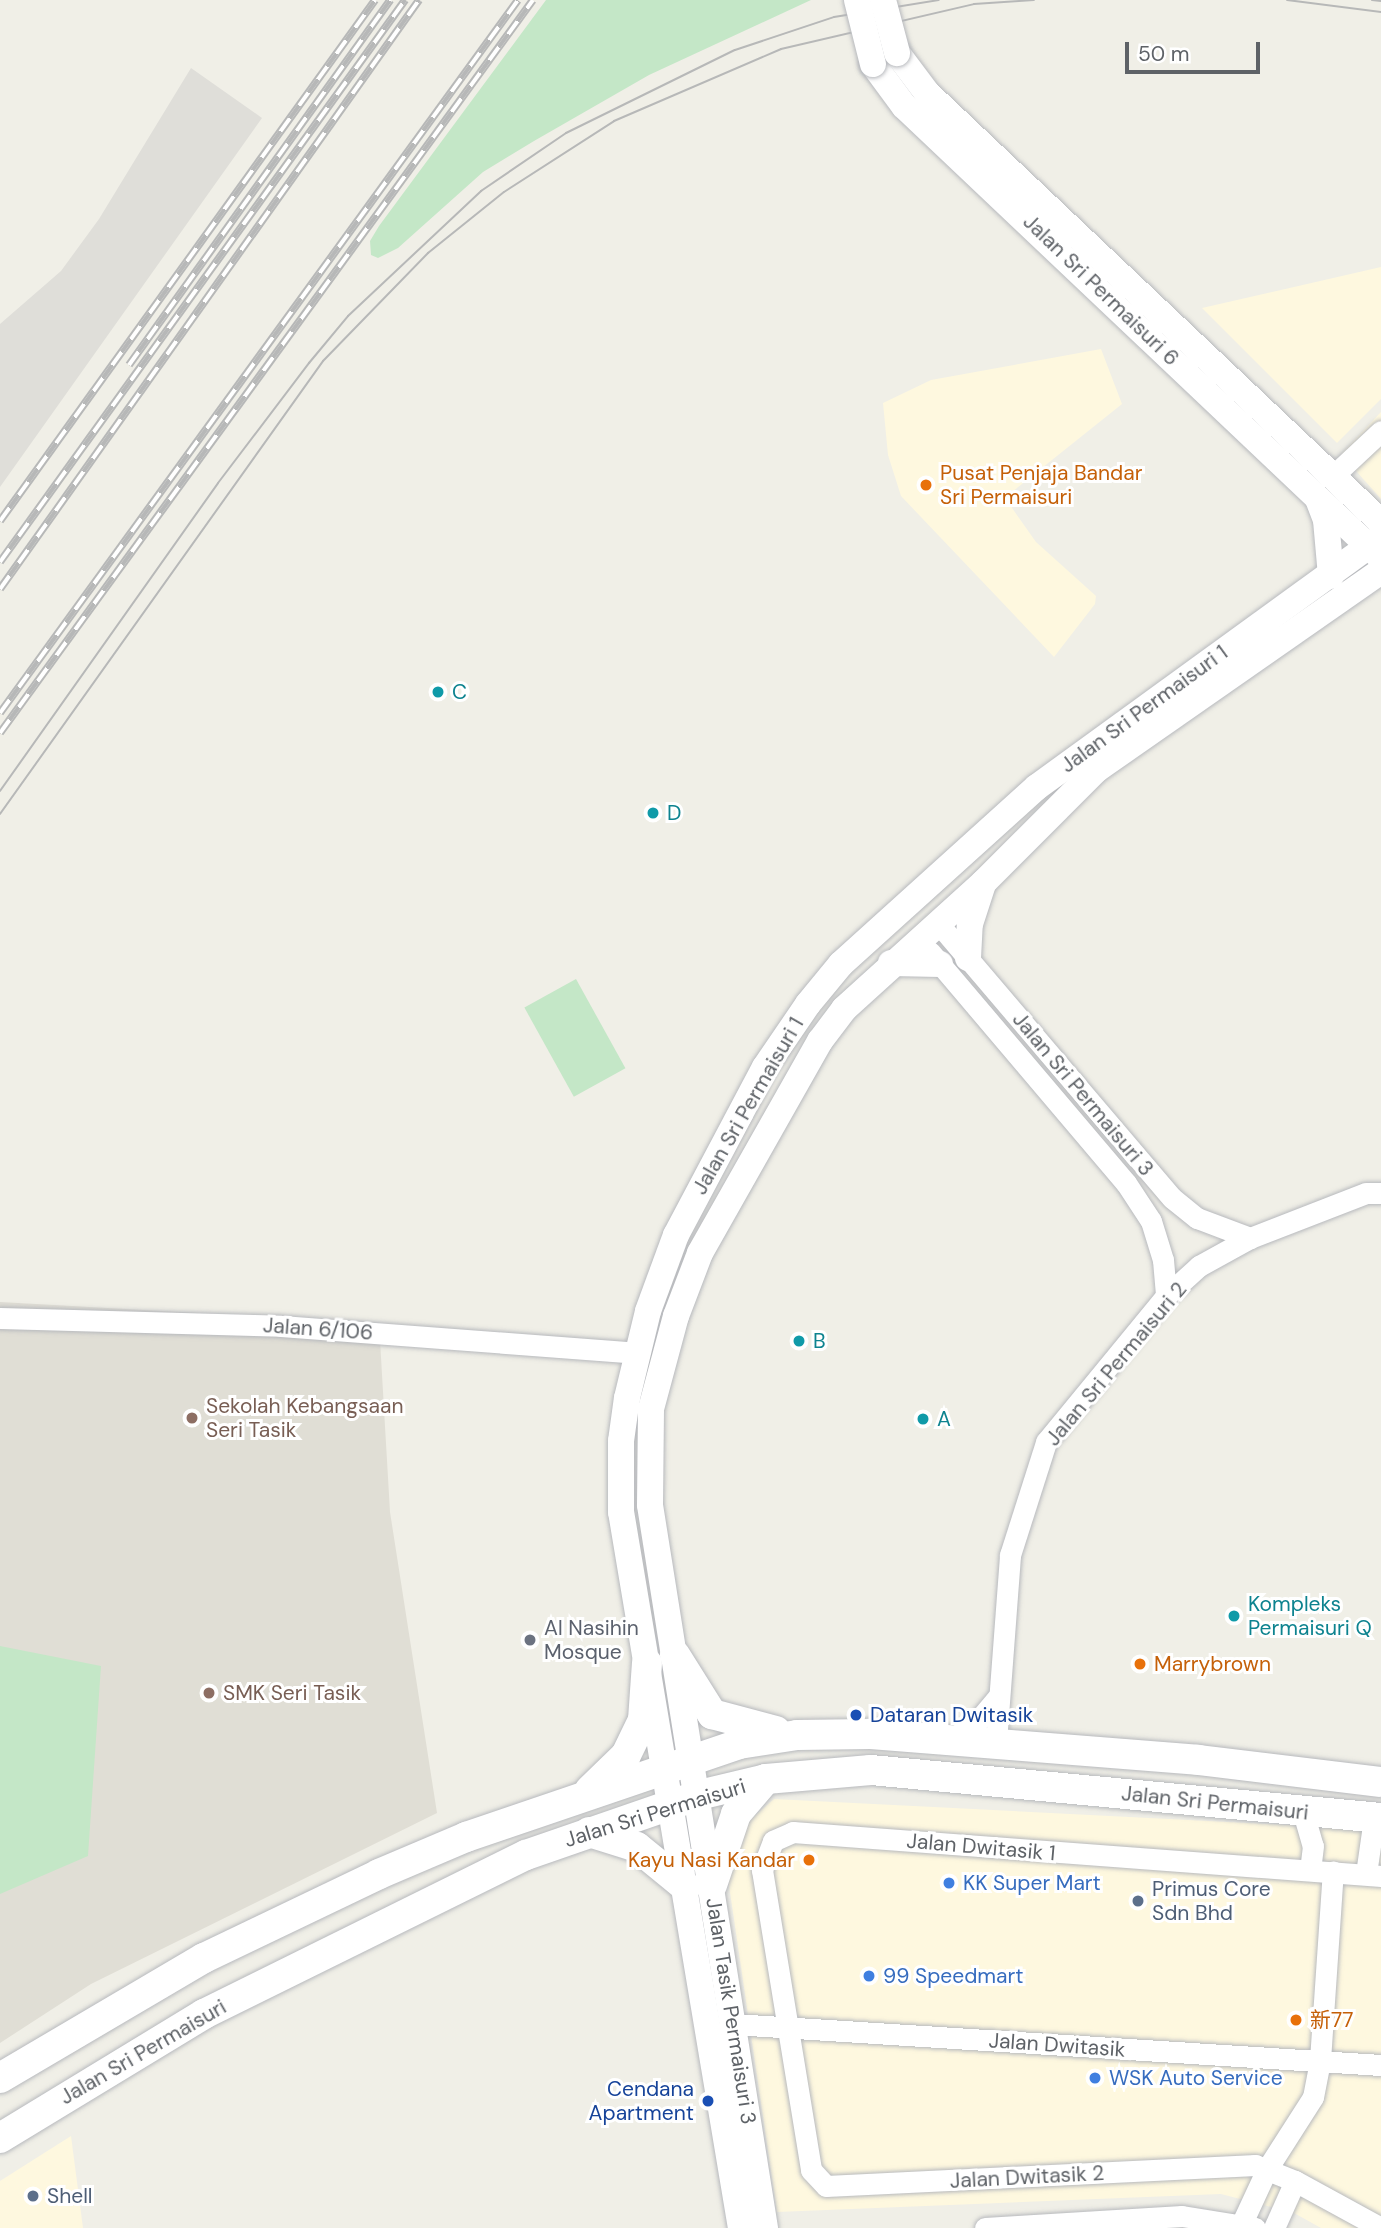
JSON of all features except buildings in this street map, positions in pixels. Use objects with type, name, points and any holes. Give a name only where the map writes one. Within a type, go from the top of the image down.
[{"type":"main road","points":[[661,1659],[712,1714],[729,1723],[797,1735]]},
{"type":"main road","points":[[582,1798],[626,1755],[643,1720],[661,1659]]},
{"type":"main road","name":"Jalan Sri Permaisuri","points":[[0,2078],[229,1946],[466,1837],[679,1762],[797,1735],[996,1742],[1381,1782]]},
{"type":"main road","points":[[996,1742],[998,1757],[1008,1769],[1167,1798]]},
{"type":"main road","name":"Jalan Sri Permaisuri","points":[[0,2138],[204,2014],[526,1855],[686,1800],[766,1779],[872,1770],[1381,1819]]},
{"type":"main road","points":[[589,1832],[652,1855],[699,1886],[732,1823],[766,1779]]},
{"type":"street","name":"Jalan Sri Permaisuri 6","points":[[857,0],[873,64],[904,106],[1378,553]]},
{"type":"street","name":"Jalan Sri Permaisuri 6","points":[[883,0],[897,53],[927,93],[1381,522]]},
{"type":"street","points":[[1334,475],[1378,438]]},
{"type":"street","points":[[1317,495],[1326,520],[1331,576]]},
{"type":"street","name":"Jalan Sri Permaisuri 1","points":[[679,1762],[661,1659],[621,1512],[621,1441],[636,1353],[676,1235],[765,1067],[807,1004],[841,964],[935,883],[1037,787],[1331,576],[1378,553]]},
{"type":"street","name":"Jalan Sri Permaisuri 1","points":[[661,1659],[650,1506],[651,1409],[676,1316],[700,1253],[794,1086],[844,1009],[924,926],[984,882],[1096,770],[1333,608],[1378,553]]},
{"type":"street","points":[[1333,608],[1381,594]]},
{"type":"street","points":[[968,958],[970,924],[984,882]]},
{"type":"street","points":[[884,928],[924,926],[935,883]]},
{"type":"street","name":"Jalan Sri Permaisuri 3","points":[[924,926],[968,958],[1172,1198],[1197,1218],[1250,1238]]},
{"type":"street","name":"Jalan Sri Permaisuri 3","points":[[924,926],[940,964],[1126,1183],[1151,1222],[1163,1260],[1166,1296]]},
{"type":"street","points":[[891,963],[940,964]]},
{"type":"street","points":[[765,1067],[794,1086]]},
{"type":"street","name":"Jalan Sri Permaisuri 2","points":[[996,1742],[1010,1555],[1046,1442],[1166,1296],[1199,1266],[1250,1238],[1366,1194],[1381,1193]]},
{"type":"street","name":"Jalan 6/106","points":[[0,1318],[281,1326],[636,1353]]},
{"type":"street","points":[[621,1512],[641,1514],[650,1506]]},
{"type":"street","points":[[951,1739],[977,1722],[999,1696]]},
{"type":"street","name":"Jalan Tasik Permaisuri 3","points":[[679,1762],[699,1886],[741,2228]]},
{"type":"street","points":[[1303,1812],[1313,1846],[1310,1870]]},
{"type":"street","points":[[1374,1875],[1372,1832],[1381,1819]]},
{"type":"street","name":"Jalan Dwitasik 1","points":[[788,2027],[762,1870],[773,1841],[793,1832],[1374,1875]]},
{"type":"street","points":[[985,2228],[1212,2223],[1249,2226],[1267,2169],[1313,2096],[1320,2060],[1333,1871]]},
{"type":"street","name":"Jalan Tasik Permaisuri 3","points":[[699,1886],[733,2024],[765,2228]]},
{"type":"street","name":"Jalan Dwitasik","points":[[733,2024],[1381,2065]]},
{"type":"street","name":"Jalan Dwitasik 2","points":[[788,2027],[811,2169],[831,2187],[1255,2165],[1296,2180],[1381,2228]]},
{"type":"street","points":[[1274,2228],[1296,2180]]},
{"type":"shaded area","points":[[191,68],[262,118],[0,487],[0,324],[61,271],[99,219]]},
{"type":"shaded area","points":[[1381,267],[1381,399],[1337,443],[1202,308]]},
{"type":"shaded area","points":[[1101,349],[1122,404],[1012,492],[1012,508],[1036,542],[1096,596],[1095,604],[1054,657],[901,496],[888,455],[883,403],[931,380]]},
{"type":"shaded area","points":[[1381,412],[1381,499],[1341,454]]},
{"type":"shaded area","name":"SMK Seri Tasik","points":[[0,1302],[379,1323],[390,1512],[437,1813],[91,1984],[0,2043]]},
{"type":"shaded area","points":[[774,1799],[1348,1828],[1381,1834],[1381,2228],[1321,2228],[1294,2213],[1221,2194],[777,2212],[727,1872],[750,1820]]},
{"type":"shaded area","name":"Shell","points":[[71,2136],[83,2228],[0,2228],[0,2181]]},
{"type":"green space","points":[[546,0],[811,0],[649,75],[534,141],[483,172],[398,248],[378,258],[371,255],[370,241],[379,226]]},
{"type":"green space","points":[[576,979],[625,1068],[574,1097],[524,1008]]},
{"type":"green space","points":[[0,1646],[101,1666],[88,1856],[0,1894]]},
{"type":"tram line","points":[[0,791],[218,483],[309,363],[348,316],[481,191],[566,133],[735,50],[834,17],[939,0]]},
{"type":"tram line","points":[[0,814],[323,361],[428,253],[504,192],[614,121],[781,49],[974,4],[1034,0]]},
{"type":"tram line","points":[[1287,0],[1381,12]]},
{"type":"tram line","points":[[1372,0],[1381,1]]},
{"type":"railway","points":[[0,521],[375,0]]},
{"type":"railway","points":[[129,365],[390,0]]},
{"type":"railway","points":[[0,562],[405,0]]},
{"type":"railway","points":[[0,589],[419,0]]},
{"type":"railway","points":[[0,713],[518,0]]},
{"type":"railway","points":[[0,733],[533,0]]},
{"type":"place","name":"Pusat Penjaja Bandar Sri Permaisuri","points":[[926,485]]},
{"type":"place","name":"C","points":[[438,692]]},
{"type":"place","name":"D","points":[[653,813]]},
{"type":"place","name":"B","points":[[799,1341]]},
{"type":"place","name":"Sekolah Kebangsaan Seri Tasik","points":[[192,1418]]},
{"type":"place","name":"A","points":[[923,1419]]},
{"type":"place","name":"Kompleks Permaisuri Q","points":[[1234,1616]]},
{"type":"place","name":"Al Nasihin Mosque","points":[[530,1640]]},
{"type":"place","name":"Marrybrown","points":[[1140,1664]]},
{"type":"place","name":"SMK Seri Tasik","points":[[209,1693]]},
{"type":"place","name":"Dataran Dwitasik","points":[[856,1715]]},
{"type":"place","name":"Kayu Nasi Kandar","points":[[809,1860]]},
{"type":"place","name":"KK Super Mart","points":[[949,1883]]},
{"type":"place","name":"Primus Core Sdn Bhd","points":[[1138,1901]]},
{"type":"place","name":"99 Speedmart","points":[[869,1976]]},
{"type":"place","name":"新77","points":[[1296,2020]]},
{"type":"place","name":"WSK Auto Service","points":[[1095,2078]]},
{"type":"place","name":"Cendana Apartment","points":[[708,2101]]},
{"type":"place","name":"Shell","points":[[33,2196]]}]
